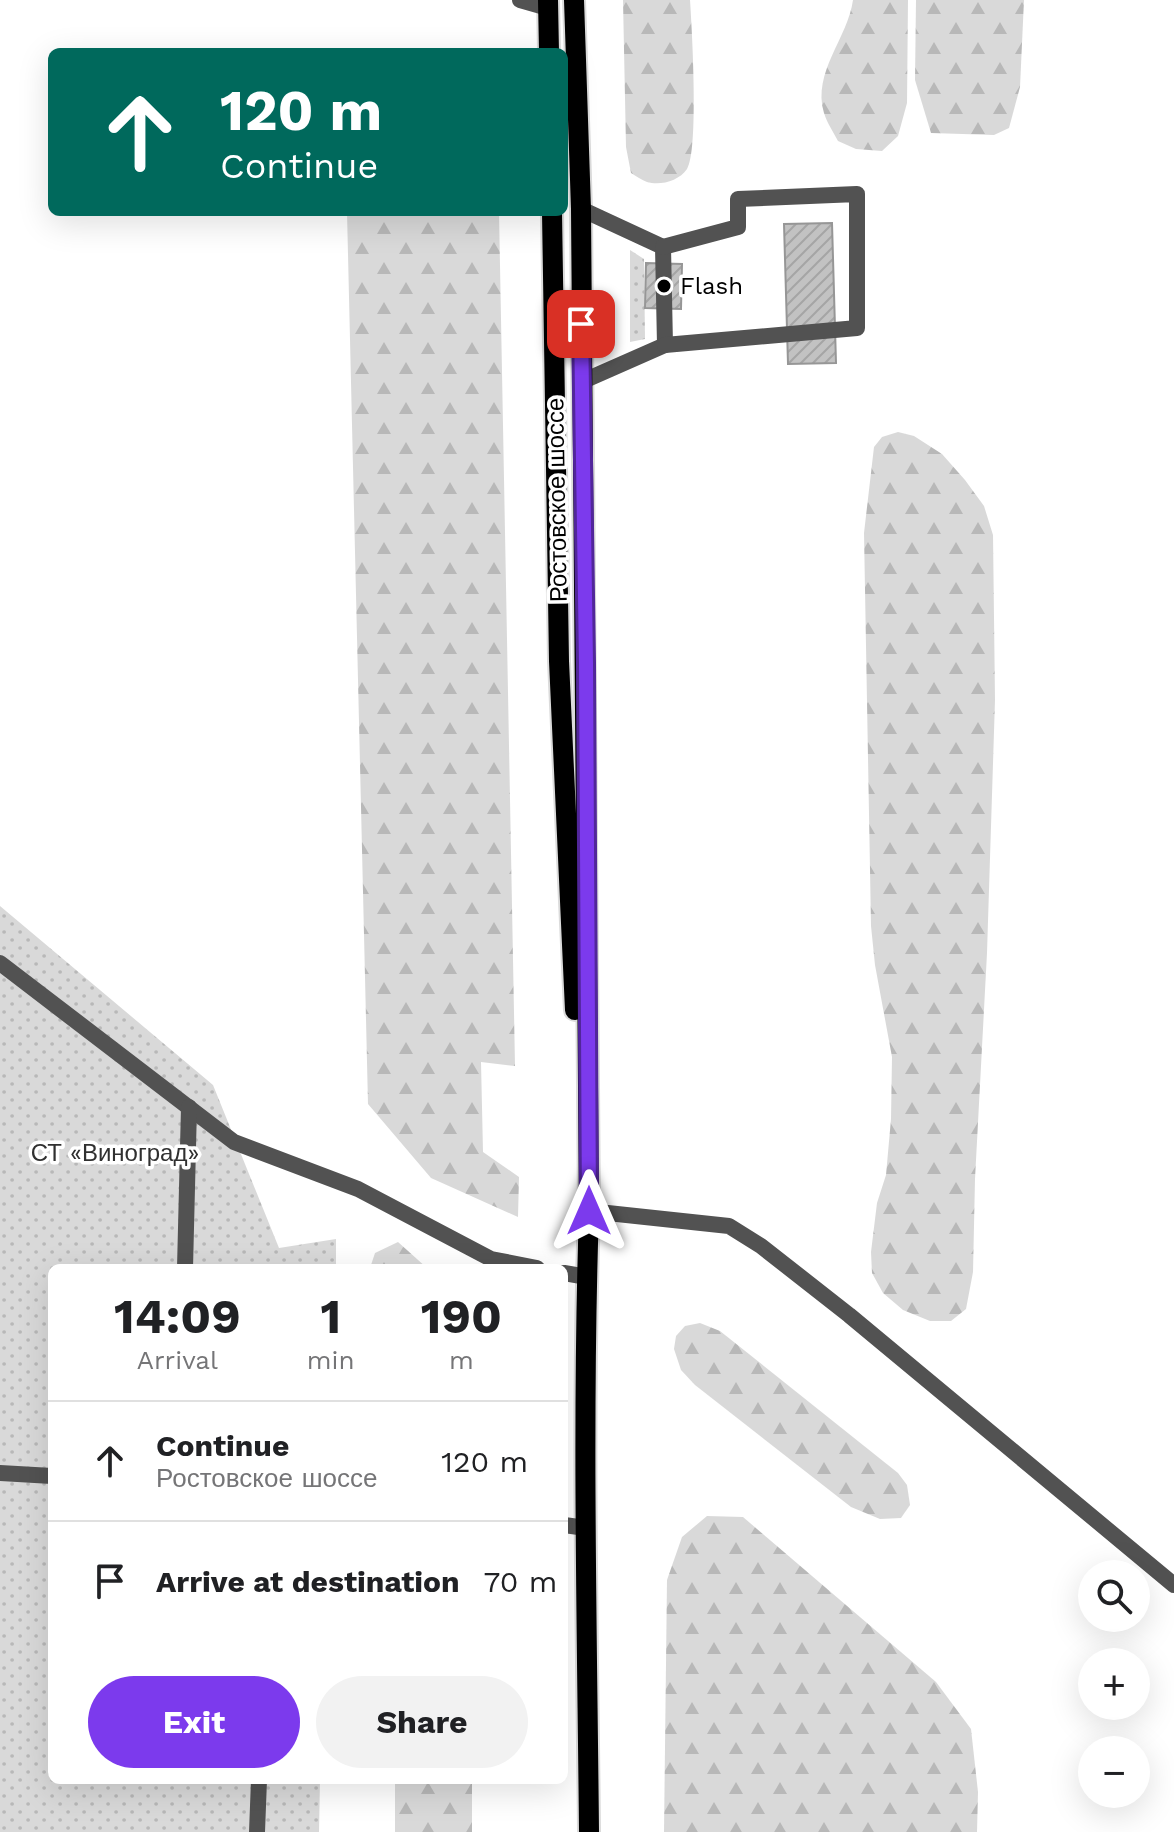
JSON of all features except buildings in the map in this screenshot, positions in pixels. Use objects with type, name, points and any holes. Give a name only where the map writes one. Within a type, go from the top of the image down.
[{"type":"main road","name":"Ростовское шоссе","points":[[574,0],[581,209],[586,663],[587,1277]]},
{"type":"main road","points":[[548,4],[549,48]]},
{"type":"main road","name":"Ростовское шоссе","points":[[552,216],[559,661],[587,1277]]},
{"type":"main road","points":[[587,1277],[589,1832]]},
{"type":"street","points":[[520,0],[548,4]]},
{"type":"street","points":[[581,209],[663,247],[738,227],[738,199],[857,194],[857,328],[665,345],[581,382]]},
{"type":"street","points":[[663,247],[665,345]]},
{"type":"street","points":[[0,963],[234,1142],[358,1189],[491,1259],[517,1264]]},
{"type":"street","points":[[185,1264],[189,1107]]},
{"type":"street","points":[[589,1211],[729,1226],[761,1246],[849,1315],[1174,1585]]},
{"type":"street","points":[[568,1274],[587,1277]]},
{"type":"street","points":[[0,1473],[48,1476]]},
{"type":"street","points":[[568,1526],[586,1528]]},
{"type":"street","points":[[257,1832],[259,1784]]},
{"type":"green space","points":[[623,0],[690,0],[694,89],[691,158],[684,173],[669,182],[647,182],[631,173],[626,147]]},
{"type":"green space","points":[[853,0],[908,0],[907,103],[898,136],[882,151],[856,149],[838,141],[824,113],[823,83]]},
{"type":"green space","points":[[916,0],[1024,0],[1020,87],[1009,128],[994,135],[931,133],[915,80]]},
{"type":"green space","points":[[347,216],[499,216],[515,1066],[481,1062],[483,1152],[519,1177],[518,1217],[431,1178],[368,1104]]},
{"type":"green space","points":[[630,250],[644,259],[645,339],[630,342]]},
{"type":"green space","points":[[898,432],[914,436],[942,454],[984,506],[993,535],[995,700],[973,1272],[966,1309],[951,1321],[930,1321],[903,1310],[883,1293],[872,1273],[871,1252],[877,1203],[886,1175],[892,1057],[871,926],[864,533],[874,447],[882,437]]},
{"type":"green space","name":"СТ «Виноград»","points":[[0,906],[213,1085],[279,1248],[336,1239],[336,1264],[48,1264],[48,1784],[320,1784],[319,1832],[0,1832]]},
{"type":"green space","points":[[398,1242],[423,1264],[371,1264],[375,1253]]},
{"type":"green space","points":[[700,1323],[720,1331],[898,1473],[907,1485],[910,1505],[901,1518],[880,1519],[851,1507],[695,1385],[681,1370],[674,1349],[676,1336],[685,1326]]},
{"type":"green space","points":[[707,1516],[743,1517],[936,1682],[971,1729],[978,1792],[977,1832],[664,1832],[667,1580],[682,1537]]},
{"type":"green space","points":[[395,1784],[472,1784],[472,1832],[395,1832]]},
{"type":"place","name":"Flash","points":[[664,286]]},
{"type":"route","points":[[581,324],[589,1211]]}]
